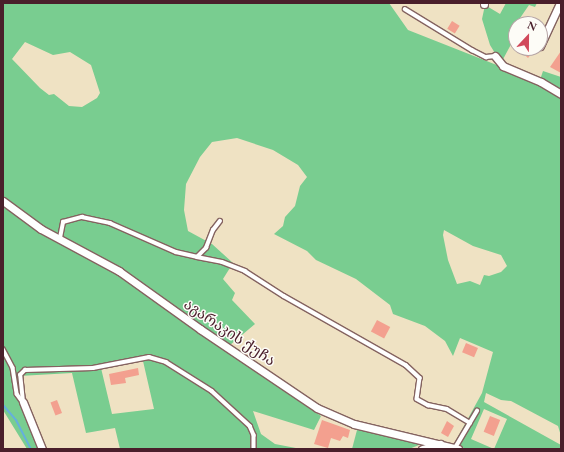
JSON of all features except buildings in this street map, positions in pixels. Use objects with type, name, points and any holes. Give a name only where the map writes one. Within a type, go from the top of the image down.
[{"type":"street","points":[[548,29],[560,3]]},
{"type":"street","points":[[495,56],[503,66],[541,82],[561,94]]},
{"type":"street","name":"აგარაკის ქუჩა","points":[[3,201],[41,230],[120,271],[200,329],[317,408],[354,424],[442,443],[457,448]]},
{"type":"street","points":[[23,402],[42,449]]},
{"type":"street","points":[[422,449],[442,443]]},
{"type":"lane","points":[[406,9],[472,50],[486,56],[495,56]]},
{"type":"lane","points":[[60,239],[63,222],[82,217],[110,223],[176,252],[222,262],[245,271],[297,304],[406,364],[420,378],[417,399],[428,405],[447,409],[470,423]]},
{"type":"lane","points":[[197,257],[206,248],[213,230],[220,221]]},
{"type":"lane","points":[[3,349],[13,368],[17,394],[23,402]]},
{"type":"lane","points":[[23,402],[20,375],[25,370],[93,368],[149,357],[166,362],[212,391],[250,426],[254,435],[254,449]]},
{"type":"lane","points":[[457,448],[477,411]]},
{"type":"green space","points":[[3,3],[389,3],[408,30],[540,82],[561,95],[561,436],[558,426],[511,401],[501,400],[486,393],[484,402],[561,445],[561,449],[494,449],[466,449],[454,444],[482,393],[493,352],[460,338],[453,356],[445,341],[425,326],[393,314],[390,305],[356,279],[316,260],[307,251],[274,234],[283,226],[285,217],[295,206],[300,186],[307,177],[298,165],[273,150],[237,138],[212,142],[200,157],[186,184],[184,210],[188,231],[212,244],[233,263],[223,279],[235,293],[232,300],[255,324],[230,345],[28,217],[3,196]],"holes":[[[25,42],[53,55],[70,52],[91,65],[100,93],[97,98],[82,107],[69,106],[54,94],[49,95],[40,88],[12,59]],[[444,230],[473,246],[501,255],[507,266],[501,272],[489,276],[484,275],[480,285],[470,281],[457,284],[448,260],[443,235]],[[484,409],[507,419],[494,449],[471,439]]]},
{"type":"green space","points":[[506,3],[537,3],[535,7],[529,5],[521,16],[508,16],[508,50],[501,63],[490,45],[482,19],[485,5],[500,14]]},
{"type":"green space","points":[[543,71],[561,77],[561,93],[540,80]]},
{"type":"green space","points":[[3,205],[38,232],[100,264],[147,295],[321,416],[314,430],[253,411],[261,434],[275,444],[301,449],[120,449],[115,428],[86,433],[72,373],[19,376],[12,381],[39,449],[27,449],[3,410]],"holes":[[[143,361],[154,409],[112,414],[101,368]]]},
{"type":"green space","points":[[357,430],[418,440],[424,443],[409,449],[352,449]]},
{"type":"waterway","points":[[3,405],[16,420],[31,449]]}]
